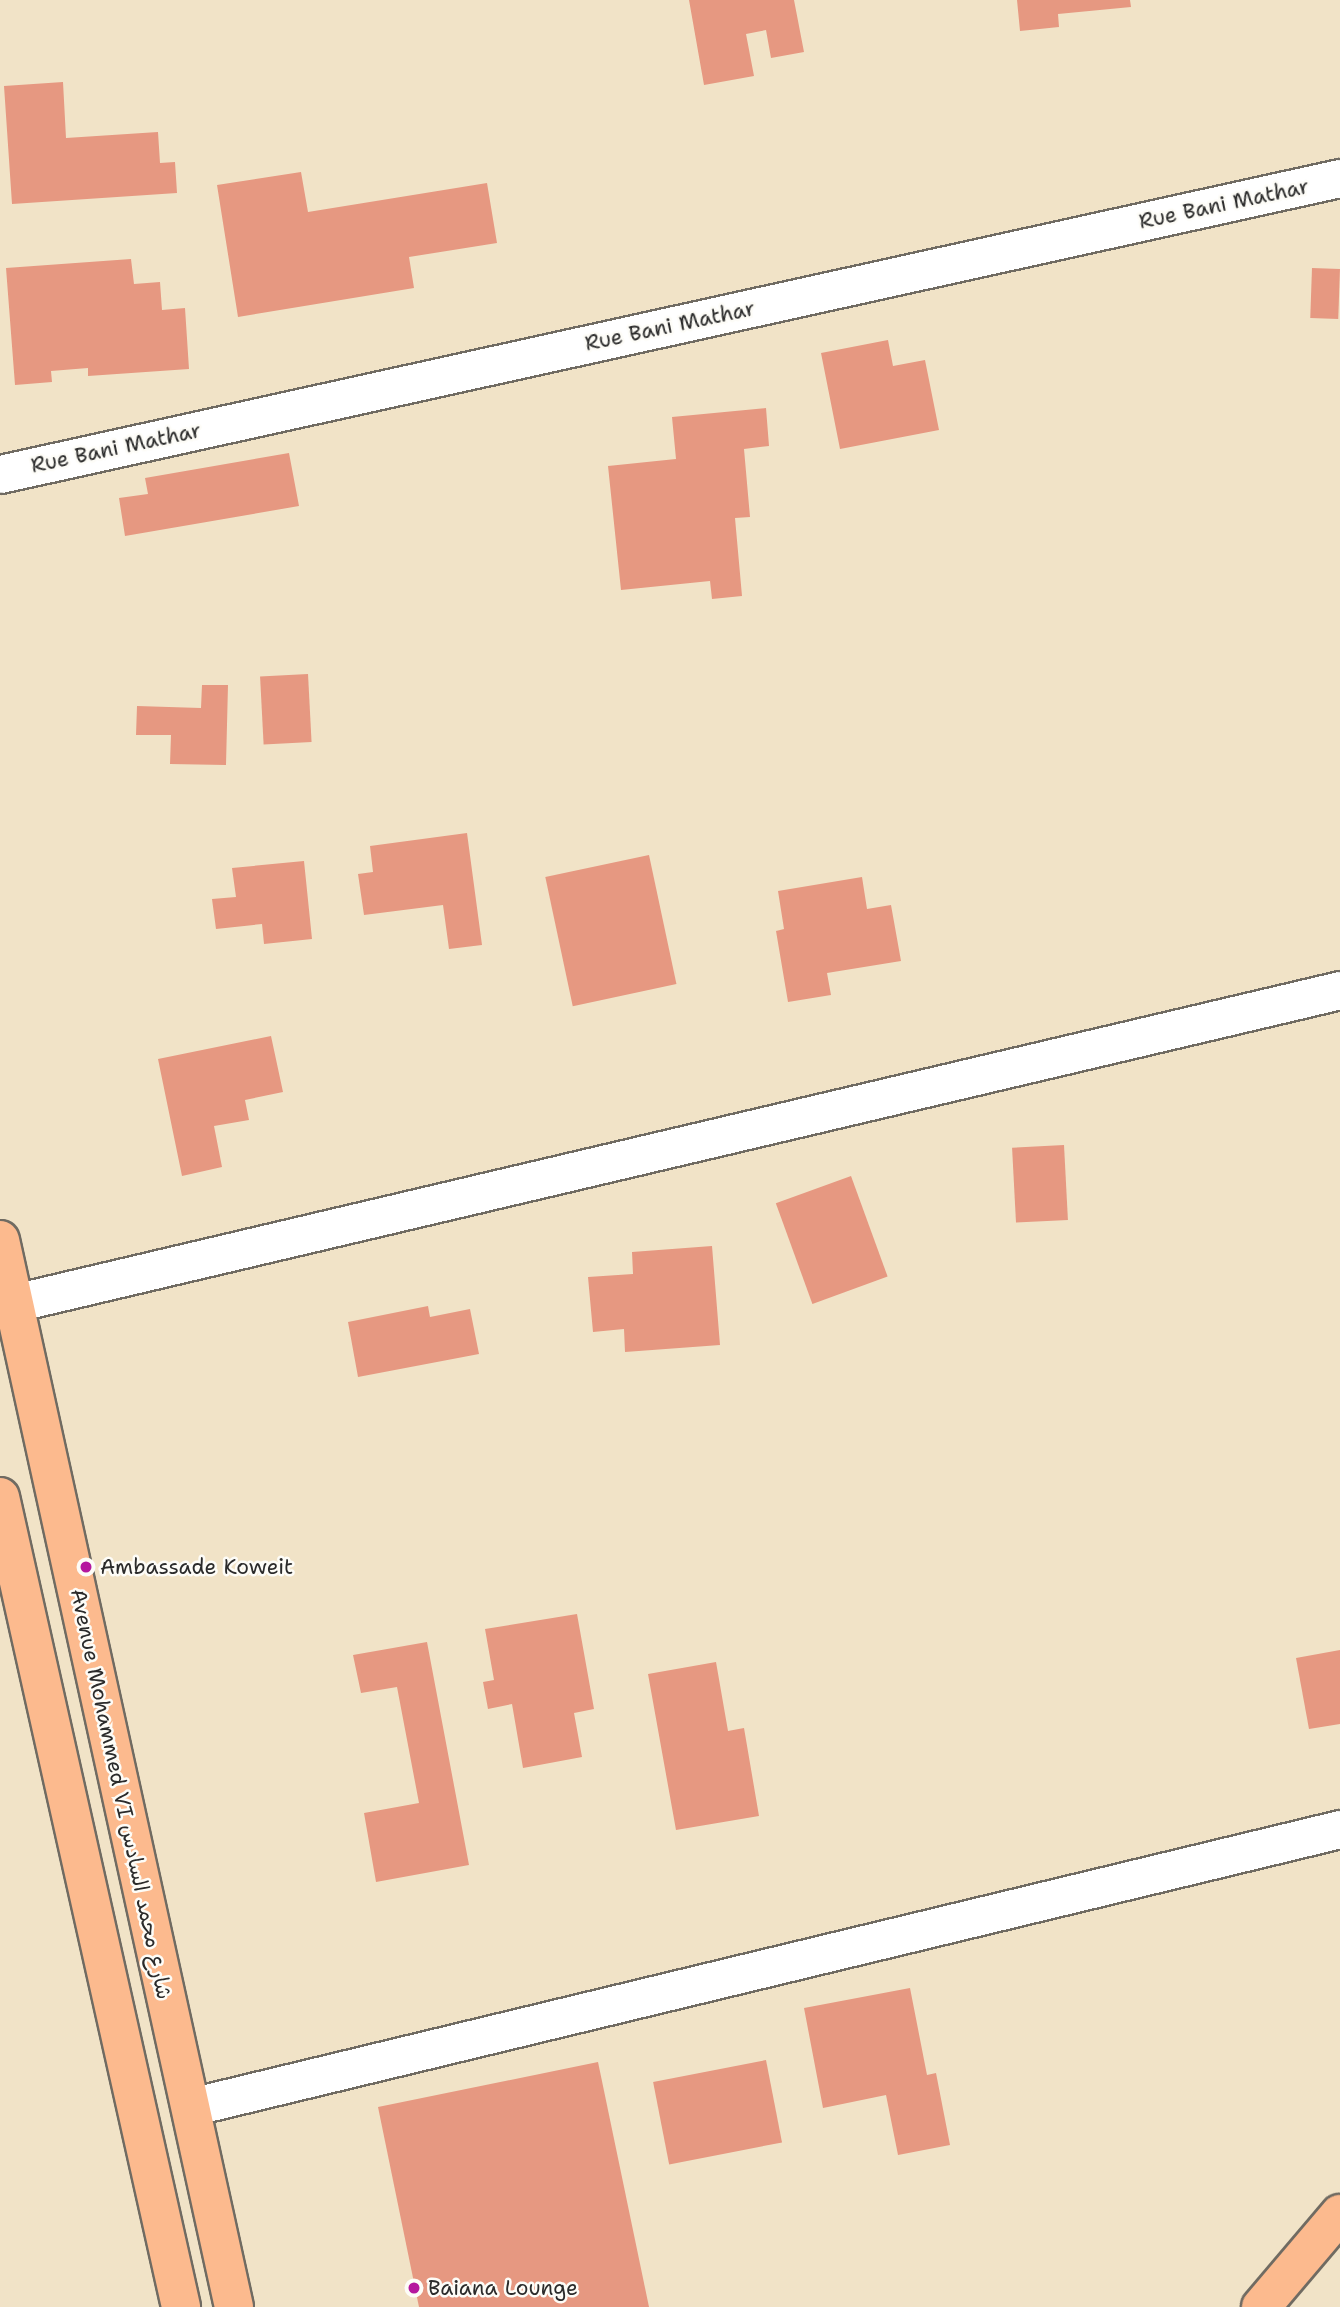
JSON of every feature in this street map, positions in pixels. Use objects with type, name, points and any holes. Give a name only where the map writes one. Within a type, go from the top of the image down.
[{"type":"main road","name":"Avenue Mohammed VI شارع محمد السادس","points":[[0,1240],[234,2307]]},
{"type":"main road","points":[[0,1497],[181,2307]]},
{"type":"main road","points":[[1261,2307],[1340,2214]]},
{"type":"street","name":"Rue Bani Mathar","points":[[0,474],[1340,178]]},
{"type":"street","points":[[14,1303],[1340,990]]},
{"type":"street","points":[[190,2107],[1340,1829]]},
{"type":"building","points":[[689,0],[794,0],[804,52],[771,58],[766,30],[746,34],[754,76],[704,85]]},
{"type":"building","points":[[1017,0],[1130,0],[1131,7],[1058,14],[1059,27],[1020,31]]},
{"type":"building","points":[[63,82],[66,138],[158,132],[160,163],[175,162],[177,193],[12,204],[4,86]]},
{"type":"building","points":[[301,172],[308,212],[487,183],[497,243],[409,257],[414,288],[238,317],[217,185]]},
{"type":"building","points":[[131,259],[134,284],[160,282],[162,310],[185,308],[189,369],[88,376],[88,368],[51,371],[52,382],[15,385],[6,268]]},
{"type":"building","points":[[1312,268],[1340,269],[1338,319],[1310,318]]},
{"type":"building","points":[[888,340],[893,366],[925,360],[939,430],[840,449],[821,353]]},
{"type":"building","points":[[766,408],[769,446],[744,449],[750,517],[735,518],[742,596],[712,599],[710,581],[621,590],[608,466],[676,459],[672,417]]},
{"type":"building","points":[[289,453],[299,506],[125,536],[119,498],[148,494],[145,478]]},
{"type":"building","points":[[308,674],[312,742],[264,744],[260,677]]},
{"type":"building","points":[[202,685],[228,685],[226,765],[170,764],[171,735],[136,735],[137,706],[201,708]]},
{"type":"building","points":[[467,833],[482,945],[449,949],[443,905],[364,915],[358,874],[373,872],[370,846]]},
{"type":"building","points":[[649,855],[676,984],[573,1006],[545,877]]},
{"type":"building","points":[[304,861],[312,939],[264,944],[262,924],[216,929],[212,899],[236,897],[232,868]]},
{"type":"building","points":[[862,877],[867,909],[891,905],[901,961],[827,973],[831,995],[788,1002],[776,931],[784,929],[778,891]]},
{"type":"building","points":[[271,1036],[283,1092],[245,1100],[249,1120],[214,1126],[222,1167],[182,1176],[158,1059]]},
{"type":"building","points":[[1064,1145],[1068,1220],[1016,1223],[1012,1148]]},
{"type":"building","points":[[851,1176],[888,1277],[812,1304],[776,1203]]},
{"type":"building","points":[[712,1246],[720,1345],[625,1352],[624,1329],[593,1332],[588,1277],[633,1274],[632,1252]]},
{"type":"building","points":[[428,1306],[430,1317],[470,1309],[479,1354],[358,1377],[348,1322]]},
{"type":"building","points":[[577,1614],[594,1709],[574,1713],[582,1757],[523,1768],[512,1704],[488,1709],[483,1682],[494,1680],[485,1629]]},
{"type":"building","points":[[427,1642],[469,1865],[376,1882],[364,1813],[419,1803],[397,1687],[361,1693],[353,1655]]},
{"type":"building","points":[[1340,1650],[1340,1724],[1309,1729],[1296,1658]]},
{"type":"building","points":[[716,1662],[728,1731],[744,1728],[759,1816],[676,1830],[648,1674]]},
{"type":"building","points":[[910,1988],[927,2075],[936,2073],[950,2145],[898,2155],[886,2095],[823,2108],[804,2008]]},
{"type":"building","points":[[766,2060],[782,2142],[669,2164],[653,2082]]},
{"type":"building","points":[[598,2062],[649,2307],[419,2307],[378,2107]]},
{"type":"place","name":"Ambassade Koweit","points":[[86,1567]]},
{"type":"place","name":"Baiana Lounge","points":[[414,2288]]}]
